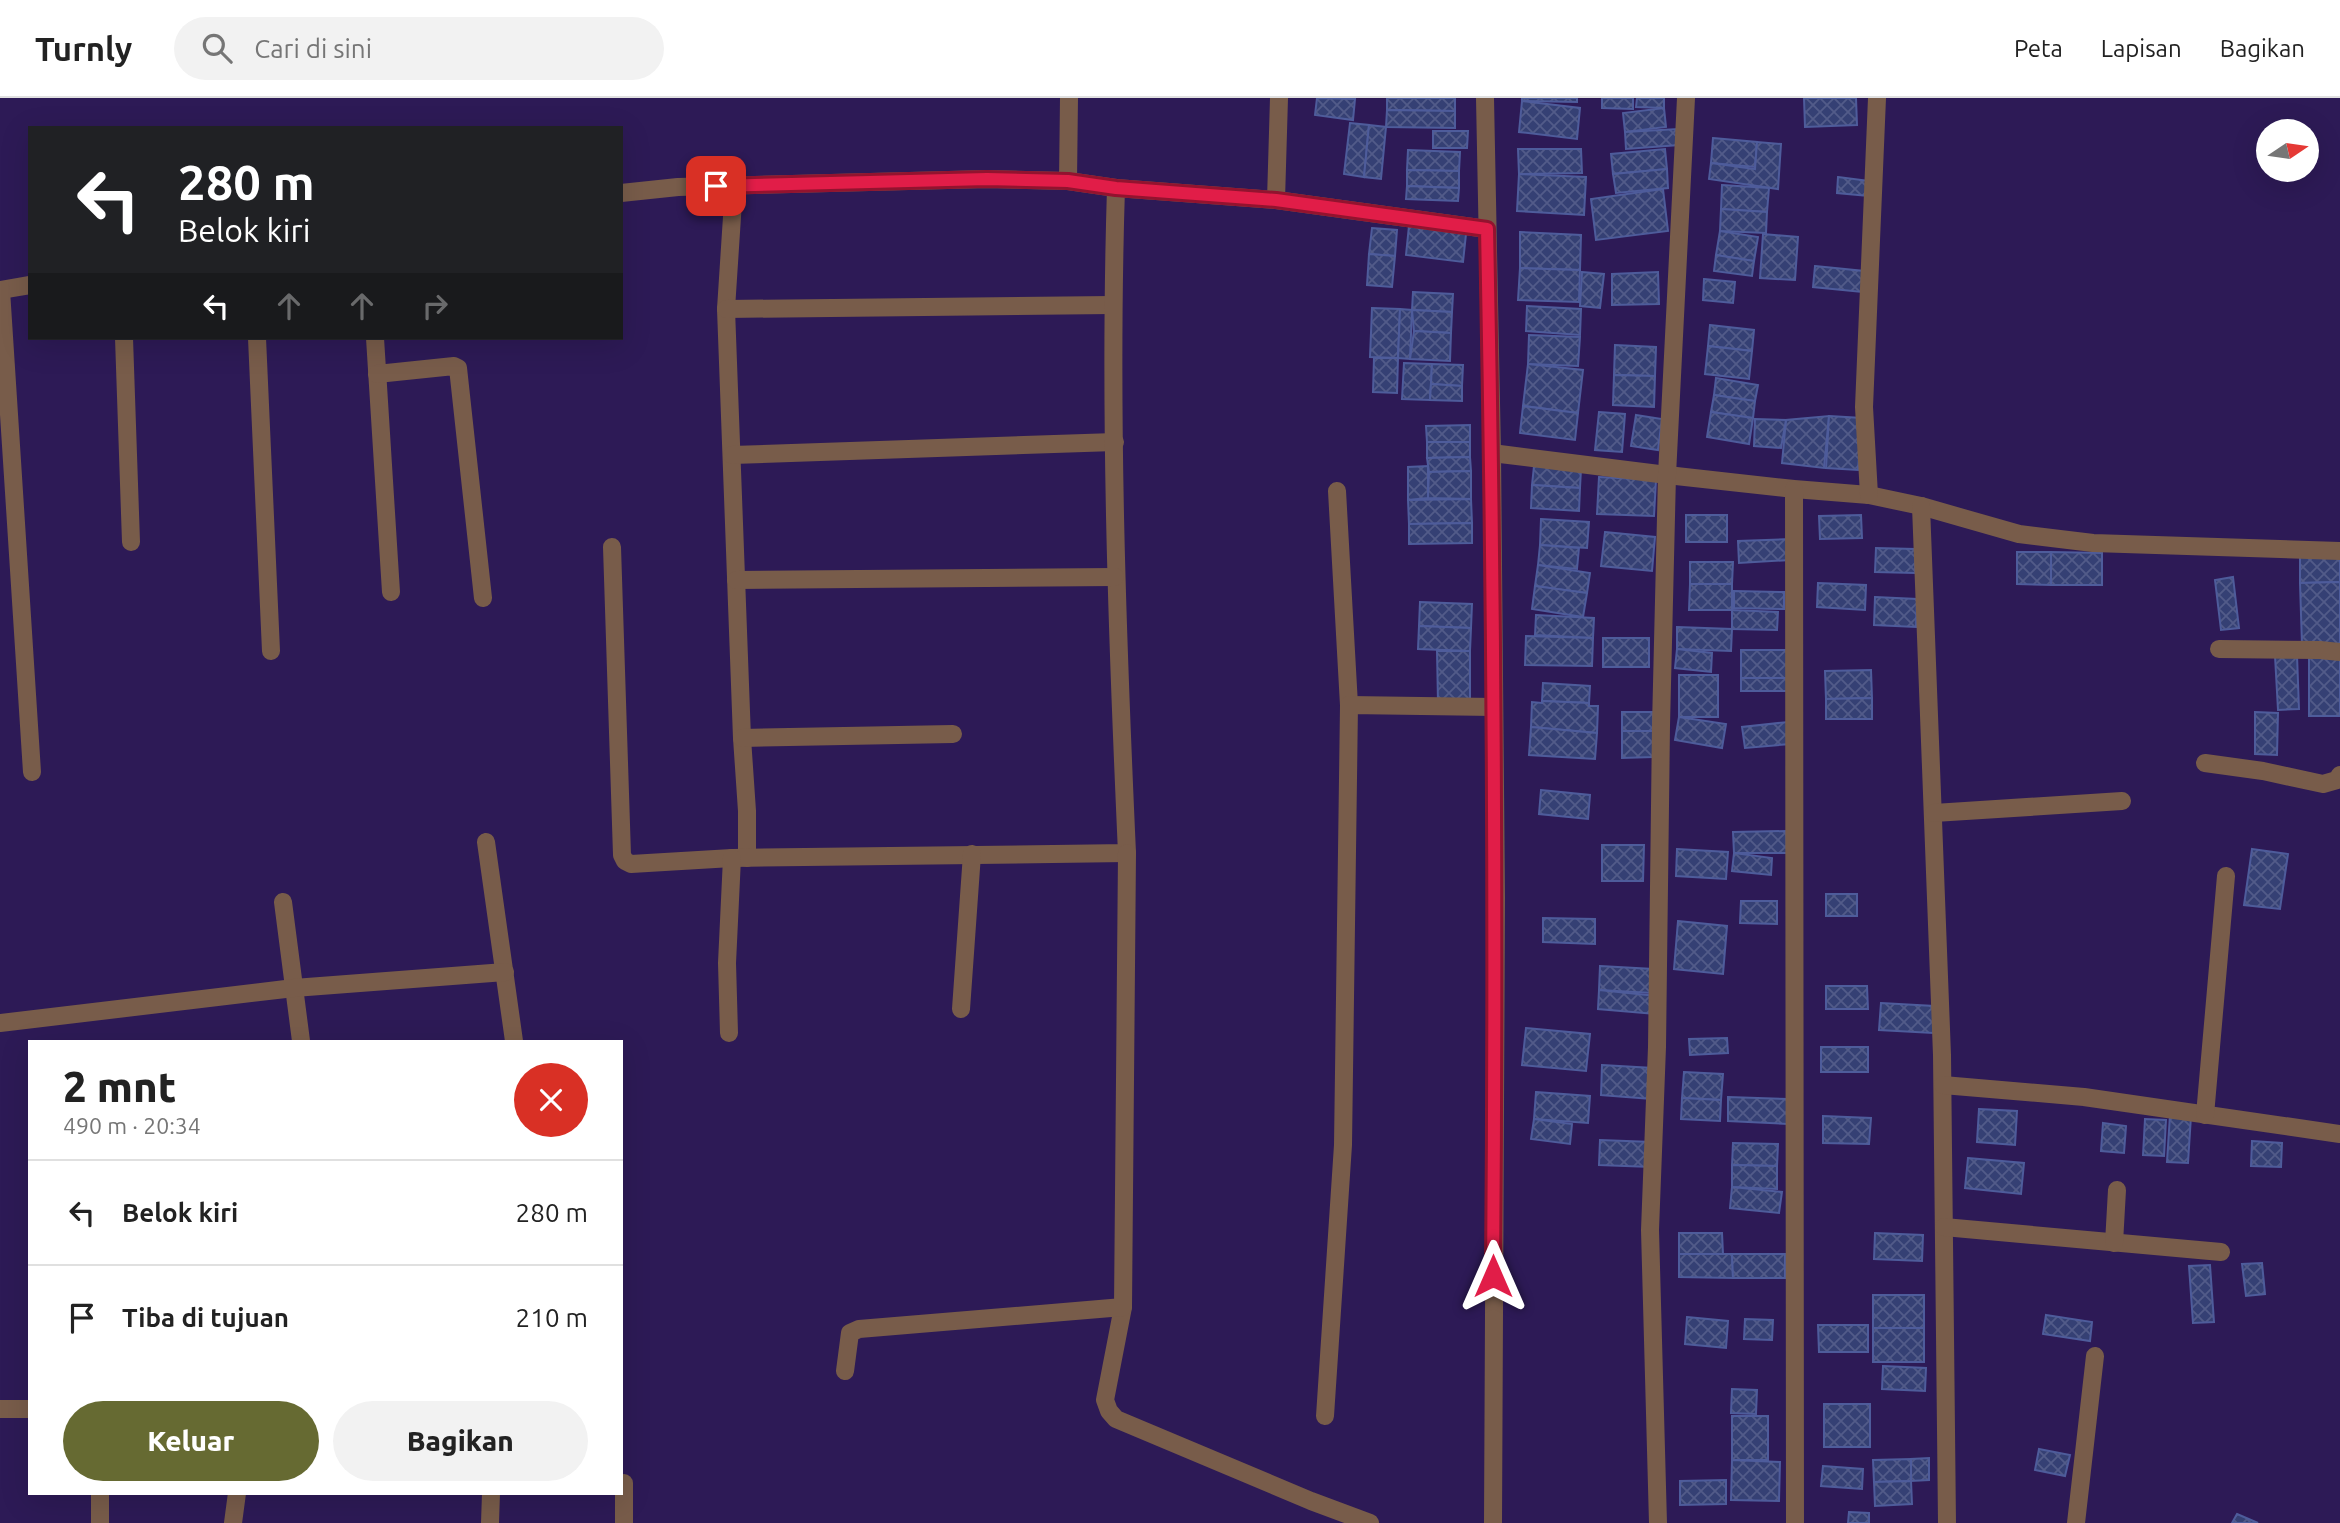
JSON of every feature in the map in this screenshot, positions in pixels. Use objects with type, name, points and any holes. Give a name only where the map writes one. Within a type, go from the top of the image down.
[{"type":"street","points":[[1068,181],[1069,98]]},
{"type":"street","points":[[1276,200],[1279,98]]},
{"type":"street","points":[[1485,98],[1492,453],[1496,897],[1493,1523]]},
{"type":"street","points":[[1658,1523],[1650,1230],[1657,1047],[1659,808],[1667,475],[1686,98]]},
{"type":"street","points":[[1869,495],[1864,407],[1877,98]]},
{"type":"street","points":[[623,193],[678,187],[987,179],[1068,181],[1116,188],[1276,200],[1487,229]]},
{"type":"street","points":[[729,1033],[727,963],[747,811],[726,309],[734,186]]},
{"type":"street","points":[[1116,188],[1112,305],[1115,577],[1127,853],[1123,1307],[1105,1401],[1116,1419],[1370,1523]]},
{"type":"street","points":[[28,285],[1,290],[32,772]]},
{"type":"street","points":[[726,309],[1112,305]]},
{"type":"street","points":[[124,340],[131,542]]},
{"type":"street","points":[[257,340],[271,651]]},
{"type":"street","points":[[375,340],[391,592]]},
{"type":"street","points":[[377,374],[454,366],[458,368],[483,598]]},
{"type":"street","points":[[732,455],[1115,442]]},
{"type":"street","points":[[1492,453],[1667,475],[1869,495],[1921,506],[2020,534],[2093,543],[2340,551]]},
{"type":"street","points":[[1794,489],[1796,1523]]},
{"type":"street","points":[[1325,1416],[1343,1145],[1349,705],[1336,491]]},
{"type":"street","points":[[1921,506],[1942,1085],[1947,1523]]},
{"type":"street","points":[[611,547],[622,855],[625,861],[631,864],[740,858],[1127,853]]},
{"type":"street","points":[[736,580],[1115,577]]},
{"type":"street","points":[[2218,649],[2340,652]]},
{"type":"street","points":[[1349,705],[1494,707]]},
{"type":"street","points":[[742,738],[953,734]]},
{"type":"street","points":[[2205,763],[2263,771],[2323,784],[2337,780],[2340,775]]},
{"type":"street","points":[[1934,813],[2122,801]]},
{"type":"street","points":[[486,842],[514,1040]]},
{"type":"street","points":[[961,1009],[972,854]]},
{"type":"street","points":[[2205,1115],[2226,876]]},
{"type":"street","points":[[283,902],[301,1040]]},
{"type":"street","points":[[0,1023],[294,988],[505,971]]},
{"type":"street","points":[[1942,1085],[2084,1097],[2340,1135]]},
{"type":"street","points":[[2114,1243],[2117,1190]]},
{"type":"street","points":[[1944,1227],[2221,1252]]},
{"type":"street","points":[[845,1371],[850,1333],[859,1329],[1123,1307]]},
{"type":"street","points":[[2076,1523],[2095,1356]]},
{"type":"street","points":[[0,1409],[28,1409]]},
{"type":"street","points":[[624,1483],[624,1523]]},
{"type":"street","points":[[100,1495],[100,1523]]},
{"type":"street","points":[[233,1523],[237,1495]]},
{"type":"street","points":[[490,1523],[491,1495]]},
{"type":"building","points":[[1317,98],[1355,99],[1353,120],[1315,115]]},
{"type":"building","points":[[1387,98],[1455,98],[1455,111],[1387,110]]},
{"type":"building","points":[[1522,98],[1577,98],[1577,102],[1522,101]]},
{"type":"building","points":[[1602,98],[1633,98],[1633,109],[1602,108]]},
{"type":"building","points":[[1637,98],[1664,98],[1664,108],[1636,107]]},
{"type":"building","points":[[1804,98],[1856,98],[1857,125],[1805,127]]},
{"type":"building","points":[[1522,101],[1580,108],[1577,139],[1519,132]]},
{"type":"building","points":[[1664,108],[1666,127],[1625,132],[1623,113]]},
{"type":"building","points":[[1387,110],[1455,111],[1455,128],[1386,127]]},
{"type":"building","points":[[1350,123],[1369,125],[1364,177],[1344,174]]},
{"type":"building","points":[[1369,125],[1386,127],[1381,179],[1364,177]]},
{"type":"building","points":[[1678,129],[1679,145],[1626,149],[1625,132]]},
{"type":"building","points":[[1433,131],[1468,131],[1467,148],[1433,148]]},
{"type":"building","points":[[1713,138],[1757,142],[1755,167],[1711,163]]},
{"type":"building","points":[[1757,142],[1781,144],[1778,189],[1709,179],[1711,163],[1755,169]]},
{"type":"building","points":[[1518,149],[1581,149],[1582,173],[1519,174]]},
{"type":"building","points":[[1665,149],[1667,169],[1613,174],[1611,154]]},
{"type":"building","points":[[1408,150],[1460,152],[1459,171],[1407,170]]},
{"type":"building","points":[[1667,169],[1668,188],[1616,193],[1613,174]]},
{"type":"building","points":[[1407,170],[1459,171],[1459,188],[1407,186]]},
{"type":"building","points":[[1519,174],[1586,177],[1584,215],[1517,211]]},
{"type":"building","points":[[1838,177],[1870,181],[1868,196],[1837,193]]},
{"type":"building","points":[[1722,185],[1769,188],[1767,212],[1721,209]]},
{"type":"building","points":[[1407,186],[1459,188],[1458,201],[1406,199]]},
{"type":"building","points":[[1663,189],[1668,231],[1596,240],[1591,199]]},
{"type":"building","points":[[1721,209],[1767,212],[1766,233],[1720,231]]},
{"type":"building","points":[[1409,226],[1466,234],[1463,262],[1406,255]]},
{"type":"building","points":[[1372,228],[1397,230],[1395,256],[1369,254]]},
{"type":"building","points":[[1720,231],[1758,237],[1754,261],[1716,255]]},
{"type":"building","points":[[1520,232],[1581,235],[1580,270],[1520,268]]},
{"type":"building","points":[[1763,234],[1798,237],[1795,280],[1760,278]]},
{"type":"building","points":[[1369,254],[1395,256],[1392,287],[1367,285]]},
{"type":"building","points":[[1716,255],[1754,261],[1752,276],[1714,271]]},
{"type":"building","points":[[1815,266],[1864,271],[1862,292],[1813,287]]},
{"type":"building","points":[[1520,268],[1580,270],[1579,302],[1518,300]]},
{"type":"building","points":[[1582,272],[1604,274],[1600,308],[1580,306]]},
{"type":"building","points":[[1658,272],[1659,304],[1612,305],[1612,274]]},
{"type":"building","points":[[1704,279],[1735,282],[1733,303],[1703,300]]},
{"type":"building","points":[[1413,292],[1453,294],[1452,312],[1412,310]]},
{"type":"building","points":[[1527,306],[1581,309],[1580,335],[1526,331]]},
{"type":"building","points":[[1372,308],[1400,309],[1398,358],[1370,357]]},
{"type":"building","points":[[1400,309],[1412,310],[1410,359],[1398,358]]},
{"type":"building","points":[[1412,310],[1452,312],[1451,333],[1414,331]]},
{"type":"building","points":[[1710,325],[1754,330],[1752,351],[1708,346]]},
{"type":"building","points":[[1414,331],[1451,333],[1450,361],[1410,359]]},
{"type":"building","points":[[1529,335],[1580,337],[1578,366],[1528,364]]},
{"type":"building","points":[[1615,345],[1656,347],[1655,376],[1614,375]]},
{"type":"building","points":[[1708,346],[1752,351],[1749,379],[1705,374]]},
{"type":"building","points":[[1374,358],[1398,358],[1397,393],[1373,392]]},
{"type":"building","points":[[1404,363],[1432,364],[1430,400],[1402,399]]},
{"type":"building","points":[[1432,364],[1463,365],[1462,386],[1431,384]]},
{"type":"building","points":[[1528,364],[1583,370],[1578,413],[1523,406]]},
{"type":"building","points":[[1614,375],[1655,376],[1654,407],[1613,405]]},
{"type":"building","points":[[1716,378],[1758,385],[1755,401],[1714,395]]},
{"type":"building","points":[[1431,384],[1462,386],[1462,401],[1430,400]]},
{"type":"building","points":[[1714,395],[1755,401],[1753,418],[1711,412]]},
{"type":"building","points":[[1523,406],[1578,413],[1575,440],[1520,433]]},
{"type":"building","points":[[1599,412],[1625,414],[1622,452],[1595,450]]},
{"type":"building","points":[[1711,412],[1753,418],[1749,444],[1707,437]]},
{"type":"building","points":[[1636,415],[1662,419],[1658,450],[1631,446]]},
{"type":"building","points":[[1829,416],[1824,468],[1782,463],[1786,420]]},
{"type":"building","points":[[1829,416],[1862,418],[1858,470],[1826,468]]},
{"type":"building","points":[[1755,419],[1786,420],[1781,448],[1754,446]]},
{"type":"building","points":[[1470,425],[1470,442],[1427,442],[1426,426]]},
{"type":"building","points":[[1427,442],[1470,442],[1470,457],[1427,458]]},
{"type":"building","points":[[1470,457],[1471,471],[1429,472],[1427,458]]},
{"type":"building","points":[[1428,466],[1428,498],[1408,500],[1408,467]]},
{"type":"building","points":[[1534,466],[1581,469],[1580,488],[1532,485]]},
{"type":"building","points":[[1471,471],[1471,499],[1428,498],[1429,472]]},
{"type":"building","points":[[1599,477],[1656,480],[1654,516],[1597,514]]},
{"type":"building","points":[[1532,485],[1580,488],[1579,511],[1531,508]]},
{"type":"building","points":[[1471,499],[1472,523],[1409,524],[1408,500]]},
{"type":"building","points":[[1686,515],[1727,515],[1727,542],[1686,542]]},
{"type":"building","points":[[1861,515],[1862,538],[1820,539],[1819,516]]},
{"type":"building","points":[[1541,519],[1589,522],[1587,548],[1540,545]]},
{"type":"building","points":[[1472,523],[1472,543],[1409,544],[1409,524]]},
{"type":"building","points":[[1605,532],[1655,537],[1652,571],[1601,566]]},
{"type":"building","points":[[1790,539],[1790,560],[1739,563],[1738,541]]},
{"type":"building","points":[[1540,545],[1579,548],[1577,569],[1538,565]]},
{"type":"building","points":[[1876,548],[1915,549],[1915,573],[1875,572]]},
{"type":"building","points":[[2017,552],[2051,552],[2051,585],[2017,584]]},
{"type":"building","points":[[2051,552],[2102,553],[2102,585],[2051,585]]},
{"type":"building","points":[[2340,552],[2340,582],[2300,583],[2300,553]]},
{"type":"building","points":[[1690,562],[1733,562],[1732,584],[1690,584]]},
{"type":"building","points":[[1538,565],[1590,573],[1587,593],[1535,586]]},
{"type":"building","points":[[2233,577],[2239,628],[2221,630],[2215,580]]},
{"type":"building","points":[[2340,582],[2340,644],[2302,645],[2300,583]]},
{"type":"building","points":[[1818,583],[1866,585],[1865,610],[1817,607]]},
{"type":"building","points":[[1690,584],[1732,584],[1732,610],[1689,610]]},
{"type":"building","points":[[1535,586],[1587,593],[1583,617],[1532,609]]},
{"type":"building","points":[[1734,591],[1784,592],[1784,609],[1734,608]]},
{"type":"building","points":[[1875,597],[1917,599],[1916,627],[1874,625]]},
{"type":"building","points":[[1420,602],[1472,604],[1471,628],[1419,626]]},
{"type":"building","points":[[1732,610],[1778,612],[1777,630],[1732,629]]},
{"type":"building","points":[[1536,615],[1594,618],[1593,638],[1535,635]]},
{"type":"building","points":[[1419,626],[1471,628],[1470,651],[1418,649]]},
{"type":"building","points":[[1677,627],[1732,629],[1731,651],[1677,649]]},
{"type":"building","points":[[1526,636],[1593,638],[1592,666],[1525,665]]},
{"type":"building","points":[[1603,638],[1649,638],[1649,667],[1603,667]]},
{"type":"building","points":[[1677,649],[1712,653],[1711,672],[1675,668]]},
{"type":"building","points":[[1741,650],[1790,650],[1789,678],[1741,678]]},
{"type":"building","points":[[1437,651],[1470,651],[1470,702],[1438,702]]},
{"type":"building","points":[[2297,655],[2299,709],[2278,710],[2275,656]]},
{"type":"building","points":[[2309,656],[2340,657],[2340,716],[2309,716]]},
{"type":"building","points":[[1871,670],[1872,698],[1826,699],[1825,671]]},
{"type":"building","points":[[1679,675],[1718,675],[1718,717],[1679,717]]},
{"type":"building","points":[[1741,678],[1789,678],[1789,691],[1741,691]]},
{"type":"building","points":[[1543,683],[1590,686],[1589,703],[1542,701]]},
{"type":"building","points":[[1872,698],[1872,719],[1826,719],[1826,699]]},
{"type":"building","points":[[1532,702],[1589,703],[1589,706],[1598,706],[1597,733],[1531,727]]},
{"type":"building","points":[[1622,712],[1653,712],[1653,731],[1622,731]]},
{"type":"building","points":[[2255,712],[2278,713],[2277,755],[2255,754]]},
{"type":"building","points":[[1679,717],[1726,724],[1722,748],[1675,740]]},
{"type":"building","points":[[1788,722],[1790,744],[1745,748],[1742,727]]},
{"type":"building","points":[[1531,727],[1597,733],[1595,759],[1529,755]]},
{"type":"building","points":[[1622,731],[1653,731],[1653,757],[1622,758]]},
{"type":"building","points":[[1541,790],[1590,795],[1588,819],[1539,814]]},
{"type":"building","points":[[1786,831],[1787,853],[1734,853],[1733,832]]},
{"type":"building","points":[[1602,845],[1644,845],[1643,881],[1602,881]]},
{"type":"building","points":[[1677,849],[1728,852],[1726,879],[1676,876]]},
{"type":"building","points":[[2252,849],[2288,854],[2280,909],[2244,905]]},
{"type":"building","points":[[1734,853],[1772,858],[1771,875],[1732,871]]},
{"type":"building","points":[[1826,894],[1857,894],[1857,916],[1826,916]]},
{"type":"building","points":[[1741,901],[1777,901],[1777,924],[1740,923]]},
{"type":"building","points":[[1543,918],[1595,919],[1595,944],[1543,942]]},
{"type":"building","points":[[1678,921],[1727,926],[1723,974],[1674,969]]},
{"type":"building","points":[[1600,966],[1653,969],[1652,993],[1599,990]]},
{"type":"building","points":[[1826,986],[1867,986],[1868,1009],[1826,1009]]},
{"type":"building","points":[[1599,990],[1657,996],[1655,1014],[1598,1009]]},
{"type":"building","points":[[1881,1003],[1934,1006],[1933,1033],[1879,1030]]},
{"type":"building","points":[[1526,1028],[1590,1034],[1586,1071],[1522,1065]]},
{"type":"building","points":[[1727,1038],[1728,1053],[1690,1055],[1689,1039]]},
{"type":"building","points":[[1821,1047],[1868,1047],[1868,1072],[1821,1072]]},
{"type":"building","points":[[1602,1065],[1653,1068],[1651,1099],[1601,1095]]},
{"type":"building","points":[[1684,1072],[1723,1074],[1721,1100],[1682,1098]]},
{"type":"building","points":[[1536,1092],[1590,1096],[1588,1123],[1534,1119]]},
{"type":"building","points":[[1728,1097],[1789,1099],[1788,1124],[1728,1121]]},
{"type":"building","points":[[1682,1098],[1721,1100],[1720,1121],[1681,1119]]},
{"type":"building","points":[[1979,1109],[2017,1111],[2015,1145],[1977,1142]]},
{"type":"building","points":[[2170,1115],[2191,1116],[2188,1163],[2167,1162]]},
{"type":"building","points":[[1823,1116],[1871,1118],[1869,1144],[1823,1143]]},
{"type":"building","points":[[1534,1119],[1572,1124],[1570,1144],[1531,1139]]},
{"type":"building","points":[[2145,1119],[2166,1120],[2164,1156],[2143,1155]]},
{"type":"building","points":[[2103,1123],[2126,1126],[2124,1153],[2101,1151]]},
{"type":"building","points":[[1600,1140],[1652,1142],[1651,1167],[1599,1165]]},
{"type":"building","points":[[2252,1141],[2282,1143],[2281,1167],[2251,1166]]},
{"type":"building","points":[[1733,1143],[1778,1144],[1777,1166],[1732,1165]]},
{"type":"building","points":[[1968,1158],[2024,1163],[2021,1194],[1965,1188]]},
{"type":"building","points":[[1732,1165],[1777,1166],[1777,1189],[1732,1187]]},
{"type":"building","points":[[1732,1187],[1782,1192],[1779,1213],[1730,1208]]},
{"type":"building","points":[[1679,1233],[1722,1233],[1723,1254],[1679,1254]]},
{"type":"building","points":[[1875,1233],[1923,1235],[1922,1261],[1874,1259]]},
{"type":"building","points":[[1679,1254],[1732,1254],[1733,1278],[1679,1277]]},
{"type":"building","points":[[1732,1254],[1785,1254],[1785,1278],[1733,1278]]},
{"type":"building","points":[[2262,1263],[2265,1294],[2246,1296],[2242,1264]]},
{"type":"building","points":[[2210,1265],[2214,1322],[2193,1323],[2189,1266]]},
{"type":"building","points":[[1873,1295],[1924,1295],[1924,1328],[1873,1328]]},
{"type":"building","points":[[2046,1315],[2092,1322],[2090,1341],[2043,1334]]},
{"type":"building","points":[[1687,1317],[1728,1321],[1726,1348],[1685,1344]]},
{"type":"building","points":[[1745,1319],[1773,1320],[1772,1340],[1744,1339]]},
{"type":"building","points":[[1818,1325],[1868,1325],[1868,1352],[1819,1352]]},
{"type":"building","points":[[1873,1328],[1924,1328],[1924,1362],[1873,1362]]},
{"type":"building","points":[[1883,1366],[1926,1368],[1925,1391],[1882,1389]]},
{"type":"building","points":[[1732,1389],[1757,1390],[1756,1414],[1731,1413]]},
{"type":"building","points":[[1824,1404],[1870,1404],[1870,1447],[1824,1447]]},
{"type":"building","points":[[1732,1416],[1768,1416],[1768,1460],[1732,1460]]},
{"type":"building","points":[[2039,1449],[2070,1455],[2065,1476],[2035,1470]]},
{"type":"building","points":[[1929,1458],[1929,1480],[1911,1481],[1911,1459]]},
{"type":"building","points":[[1911,1459],[1911,1481],[1874,1482],[1873,1460]]},
{"type":"building","points":[[1732,1460],[1780,1462],[1779,1501],[1731,1500]]},
{"type":"building","points":[[1823,1466],[1863,1469],[1862,1489],[1821,1486]]},
{"type":"building","points":[[1726,1480],[1726,1504],[1680,1505],[1680,1481]]},
{"type":"building","points":[[1911,1481],[1912,1504],[1875,1506],[1874,1482]]},
{"type":"building","points":[[1849,1512],[1869,1513],[1869,1523],[1848,1523]]},
{"type":"building","points":[[2237,1514],[2258,1523],[2232,1523]]},
{"type":"route","points":[[716,186],[987,179],[1068,181],[1116,188],[1276,200],[1487,229],[1496,897],[1493,1276]]}]
